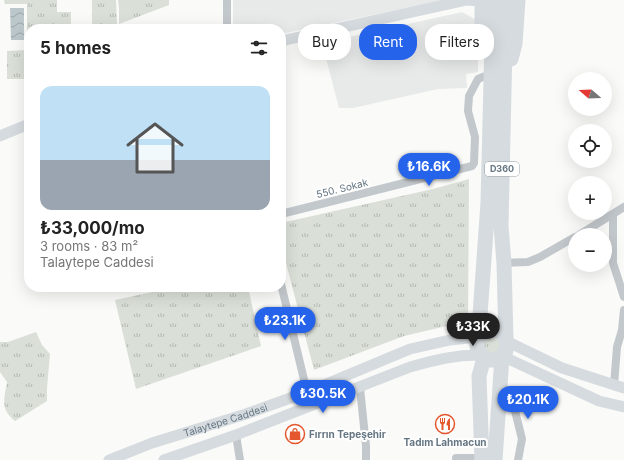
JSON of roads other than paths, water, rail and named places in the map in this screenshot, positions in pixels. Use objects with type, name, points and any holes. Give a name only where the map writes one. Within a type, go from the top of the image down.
[{"type":"highway","points":[[478,0],[482,49],[495,82]]},
{"type":"highway","name":"D360","points":[[479,335],[495,82],[506,0]]},
{"type":"highway","points":[[495,82],[516,44],[518,0]]},
{"type":"highway","name":"D360","points":[[495,82],[504,263],[506,340]]},
{"type":"highway","points":[[490,329],[495,329],[503,334],[506,340],[506,349],[502,356],[499,406],[486,459],[480,376],[482,356],[476,346],[479,335],[490,329]]},
{"type":"highway","points":[[482,356],[493,360],[502,356]]},
{"type":"main road","points":[[286,40],[478,0]]},
{"type":"main road","points":[[0,136],[24,126]]},
{"type":"main road","name":"Talaytepe Caddesi","points":[[109,460],[152,443],[246,414],[307,392],[410,349],[479,335]]},
{"type":"main road","points":[[450,340],[462,348],[461,352],[454,356]]},
{"type":"main road","points":[[506,340],[562,368],[619,387]]},
{"type":"main road","points":[[164,460],[236,435],[360,388],[410,367],[454,356],[482,356]]},
{"type":"main road","points":[[502,356],[599,401],[624,407]]},
{"type":"street","points":[[227,0],[227,24]]},
{"type":"street","name":"550. Sokak","points":[[286,213],[472,166],[474,163],[475,137],[468,111],[469,96],[478,79],[495,82]]},
{"type":"street","points":[[590,228],[624,207]]},
{"type":"street","points":[[613,214],[613,263],[624,297]]},
{"type":"street","points":[[504,263],[528,262],[540,258],[568,241]]},
{"type":"street","points":[[283,292],[307,392]]},
{"type":"street","points":[[619,387],[617,347],[622,330],[624,310]]},
{"type":"street","points":[[360,388],[366,460]]},
{"type":"street","points":[[499,406],[514,407],[522,439],[518,460]]},
{"type":"street","points":[[236,435],[240,460]]},
{"type":"street","points":[[456,460],[456,458],[486,459]]},
{"type":"water","points":[[10,8],[24,8],[24,40],[11,40]]},
{"type":"place","name":"Tadım Lahmacun","points":[[445,424]]},
{"type":"place","name":"Fırrın Tepeşehir","points":[[295,434]]}]
